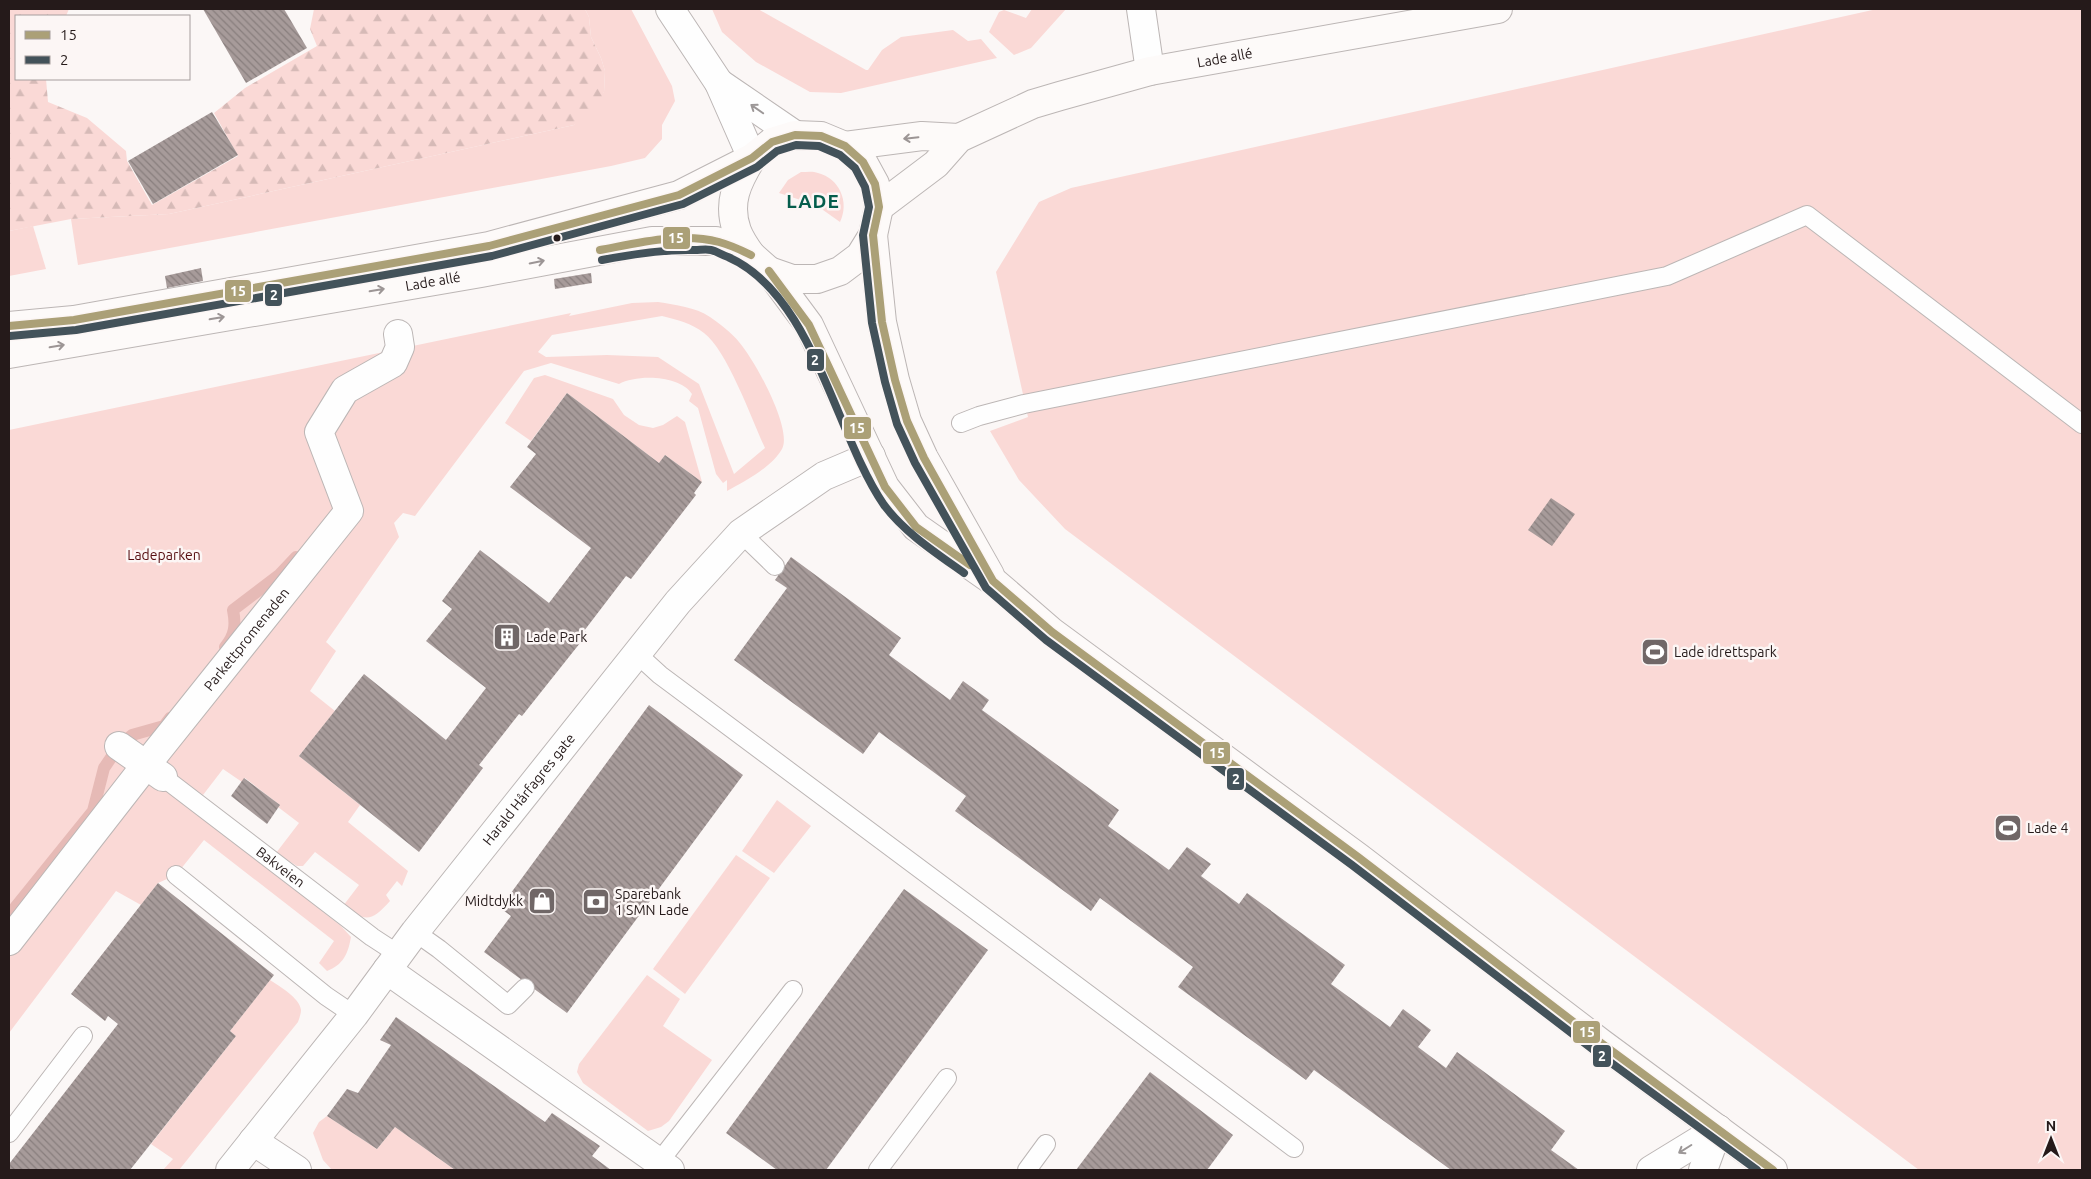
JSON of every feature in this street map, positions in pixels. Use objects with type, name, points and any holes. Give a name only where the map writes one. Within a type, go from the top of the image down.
[{"type":"main road","name":"Lade allé","points":[[879,208],[936,164],[959,138],[1033,104],[1150,71],[1498,9]]},
{"type":"main road","name":"Lade allé","points":[[9,326],[74,320],[489,246],[678,195],[752,158],[772,142],[795,135],[821,136],[845,146],[863,162],[867,169],[875,184],[879,208],[873,235],[860,256],[840,271],[817,279],[792,279],[716,241],[652,241],[9,354]]},
{"type":"main road","name":"Lade allé","points":[[845,146],[922,136],[959,138]]},
{"type":"main road","name":"Lade allé","points":[[752,158],[738,180],[733,206],[737,232],[760,263]]},
{"type":"main road","points":[[873,235],[882,322],[894,380],[907,421],[924,458],[993,581]]},
{"type":"main road","points":[[760,263],[809,325],[885,487],[916,527],[993,581],[1052,632],[1358,857],[1601,1043],[1773,1170]]},
{"type":"street","points":[[670,9],[720,83],[752,158]]},
{"type":"street","points":[[1141,9],[1150,71]]},
{"type":"street","points":[[720,83],[795,135]]},
{"type":"street","name":"Parkettpromenaden","points":[[9,941],[154,771],[349,511],[319,432],[345,390],[393,363],[400,347],[398,334]]},
{"type":"street","name":"Harald Hårfagres gate","points":[[230,1170],[354,1015],[414,932],[678,602],[741,533],[824,476],[871,456]]},
{"type":"street","points":[[119,746],[154,771]]},
{"type":"street","points":[[392,962],[664,1166]]},
{"type":"street","points":[[1651,1170],[1718,1128]]},
{"type":"street","points":[[1703,1170],[1718,1128]]},
{"type":"street","points":[[253,1141],[297,1170]]},
{"type":"lane","points":[[961,423],[979,416],[1024,404],[1667,276],[1807,215],[2082,424]]},
{"type":"lane","points":[[741,533],[775,566]]},
{"type":"lane","points":[[637,654],[668,681],[1294,1148]]},
{"type":"lane","name":"Bakveien","points":[[154,771],[372,937],[392,962]]},
{"type":"lane","points":[[176,875],[326,996],[354,1015]]},
{"type":"lane","points":[[414,932],[439,949],[508,1005],[525,988]]},
{"type":"lane","points":[[664,1166],[793,990]]},
{"type":"lane","points":[[9,1133],[83,1036]]},
{"type":"lane","points":[[878,1170],[947,1078]]},
{"type":"lane","points":[[1027,1170],[1046,1144]]},
{"type":"green space","points":[[9,9],[69,9],[66,15],[15,15],[15,80],[46,80],[48,102],[87,118],[126,151],[127,161],[152,205],[238,156],[214,113],[245,88],[317,46],[310,29],[314,9],[585,9],[589,17],[591,37],[605,71],[604,92],[596,111],[574,125],[169,214],[71,219],[9,231]]},
{"type":"green space","points":[[585,9],[631,9],[672,86],[675,101],[662,125],[662,139],[645,158],[611,166],[78,265],[71,219],[169,214],[574,125],[604,92],[605,71],[591,37],[589,17]]},
{"type":"green space","points":[[712,9],[758,9],[866,70],[868,70],[882,50],[901,37],[953,30],[968,41],[981,39],[997,58],[841,93],[810,92],[756,62],[722,32]]},
{"type":"green space","points":[[1032,9],[1066,9],[1031,48],[1014,55],[989,32],[999,12],[1004,10],[1026,18]]},
{"type":"green space","name":"Lade idrettspark","points":[[1877,9],[2082,9],[2082,1170],[1919,1170],[1065,529],[1019,480],[990,431],[1028,417],[996,272],[1039,202],[1071,188]]},
{"type":"green space","points":[[801,172],[814,172],[825,176],[837,185],[841,192],[844,207],[840,222],[816,205],[779,193],[788,180]]},
{"type":"green space","points":[[33,226],[46,269],[9,276],[9,231]]},
{"type":"green space","name":"Ladeparken","points":[[658,302],[692,309],[710,317],[736,339],[754,363],[762,378],[782,426],[784,439],[782,449],[772,462],[727,491],[727,480],[723,483],[716,474],[698,408],[689,401],[692,394],[678,383],[658,378],[647,378],[619,384],[551,363],[524,371],[415,516],[403,513],[394,523],[399,537],[326,642],[336,651],[310,691],[335,711],[299,756],[360,805],[348,822],[408,871],[402,886],[397,881],[386,895],[390,901],[373,916],[363,917],[357,915],[343,906],[359,885],[315,852],[303,866],[297,866],[276,853],[299,823],[278,807],[280,805],[245,778],[242,782],[223,769],[203,795],[190,786],[181,800],[341,926],[351,937],[346,954],[341,962],[333,969],[327,971],[319,963],[334,941],[204,840],[176,875],[158,883],[141,905],[116,891],[9,1033],[9,430],[571,313],[569,316],[632,303]],"holes":[[[662,316],[694,327],[713,342],[730,369],[746,404],[765,448],[734,474],[699,384],[658,357],[607,355],[546,357],[538,352],[552,335]]]},
{"type":"green space","points":[[545,375],[613,399],[624,415],[639,425],[653,428],[663,425],[677,416],[685,422],[702,482],[665,455],[659,463],[567,393],[531,441],[505,423],[534,378]]},
{"type":"green space","points":[[777,800],[811,826],[774,873],[742,851]]},
{"type":"green space","points":[[736,855],[770,878],[685,994],[653,969]]},
{"type":"green space","points":[[647,975],[680,999],[663,1026],[712,1060],[669,1121],[661,1127],[648,1131],[583,1083],[577,1072],[579,1064]]},
{"type":"green space","points":[[270,980],[297,1001],[301,1010],[298,1022],[179,1170],[163,1170],[173,1159],[151,1144],[236,1036],[230,1031]]},
{"type":"green space","points":[[327,1116],[377,1149],[395,1127],[455,1170],[332,1170],[323,1160],[313,1133],[319,1122]]},
{"type":"building","points":[[203,9],[284,9],[307,48],[246,83]]},
{"type":"building","points":[[212,112],[238,155],[153,204],[128,161]]},
{"type":"building","points":[[201,268],[203,281],[167,288],[165,276]]},
{"type":"building","points":[[591,273],[592,283],[555,289],[554,279]]},
{"type":"building","points":[[567,393],[659,463],[665,455],[702,482],[694,493],[696,495],[631,579],[626,576],[584,631],[588,633],[522,716],[519,714],[479,765],[483,768],[419,852],[299,756],[364,674],[446,740],[486,688],[426,641],[452,609],[442,601],[480,550],[549,603],[591,548],[510,487],[536,454],[527,447]]},
{"type":"building","points":[[1551,498],[1575,514],[1552,546],[1528,530]]},
{"type":"building","points":[[791,557],[901,638],[889,655],[950,700],[963,681],[989,700],[982,710],[1119,810],[1108,826],[1169,870],[1187,847],[1211,864],[1201,876],[1239,904],[1247,893],[1345,965],[1331,984],[1390,1027],[1403,1009],[1431,1030],[1418,1047],[1446,1068],[1457,1052],[1565,1131],[1551,1150],[1579,1170],[1451,1170],[1314,1070],[1306,1080],[1178,987],[1193,967],[1100,898],[1091,911],[955,811],[966,796],[879,732],[863,754],[734,660],[787,588],[775,580]]},
{"type":"building","points":[[649,705],[743,775],[567,1013],[484,952],[511,916],[500,908]]},
{"type":"building","points":[[244,778],[280,805],[267,824],[231,796]]},
{"type":"building","points":[[158,883],[274,975],[230,1031],[236,1036],[130,1170],[9,1170],[9,1164],[118,1024],[108,1016],[105,1021],[71,994]]},
{"type":"building","points":[[904,889],[988,950],[826,1170],[777,1170],[726,1133]]},
{"type":"building","points":[[396,1017],[545,1122],[552,1113],[600,1146],[592,1156],[611,1170],[455,1170],[395,1127],[377,1149],[327,1116],[347,1089],[358,1093],[391,1045],[380,1040]]},
{"type":"building","points":[[1150,1072],[1233,1135],[1207,1170],[1076,1170]]},
{"type":"waterway","points":[[225,647],[234,630],[233,610],[279,575],[296,557]]},
{"type":"waterway","points":[[9,915],[93,811],[104,768],[119,746],[132,735],[164,726],[170,718]]},
{"type":"transit line","name":"15","points":[[9,326],[74,320],[489,246],[679,195],[752,158],[772,142],[795,135],[821,136],[845,146],[863,162],[875,184],[879,207],[873,235],[882,322],[895,380],[907,421],[924,458],[993,581],[1052,632],[1358,857],[1601,1043],[1773,1170]]},
{"type":"transit line","name":"2","points":[[10,336],[76,330],[492,256],[683,204],[757,167],[777,151],[796,145],[819,146],[840,155],[855,168],[865,187],[869,207],[863,235],[872,323],[885,382],[897,424],[915,463],[986,588],[1046,640],[1352,865],[1595,1051],[1757,1170]]},
{"type":"transit line","name":"15","points":[[600,250],[644,242],[690,238],[719,242],[751,255]]},
{"type":"transit line","name":"2","points":[[602,260],[660,251],[709,250],[728,257],[757,275],[781,301],[802,333],[820,368],[851,442],[884,505],[911,534],[964,573]]},
{"type":"transit line","name":"15","points":[[769,271],[809,325],[885,487],[916,527],[970,565]]},
{"type":"place","name":"Lade Park","points":[[507,637]]},
{"type":"place","name":"Lade idrettspark","points":[[1655,652]]},
{"type":"place","name":"Lade 4","points":[[2008,828]]},
{"type":"place","name":"Midtdykk","points":[[542,901]]},
{"type":"place","name":"Sparebank 1 SMN Lade","points":[[596,902]]},
{"type":"district","name":"LADE","points":[[813,201]]}]
